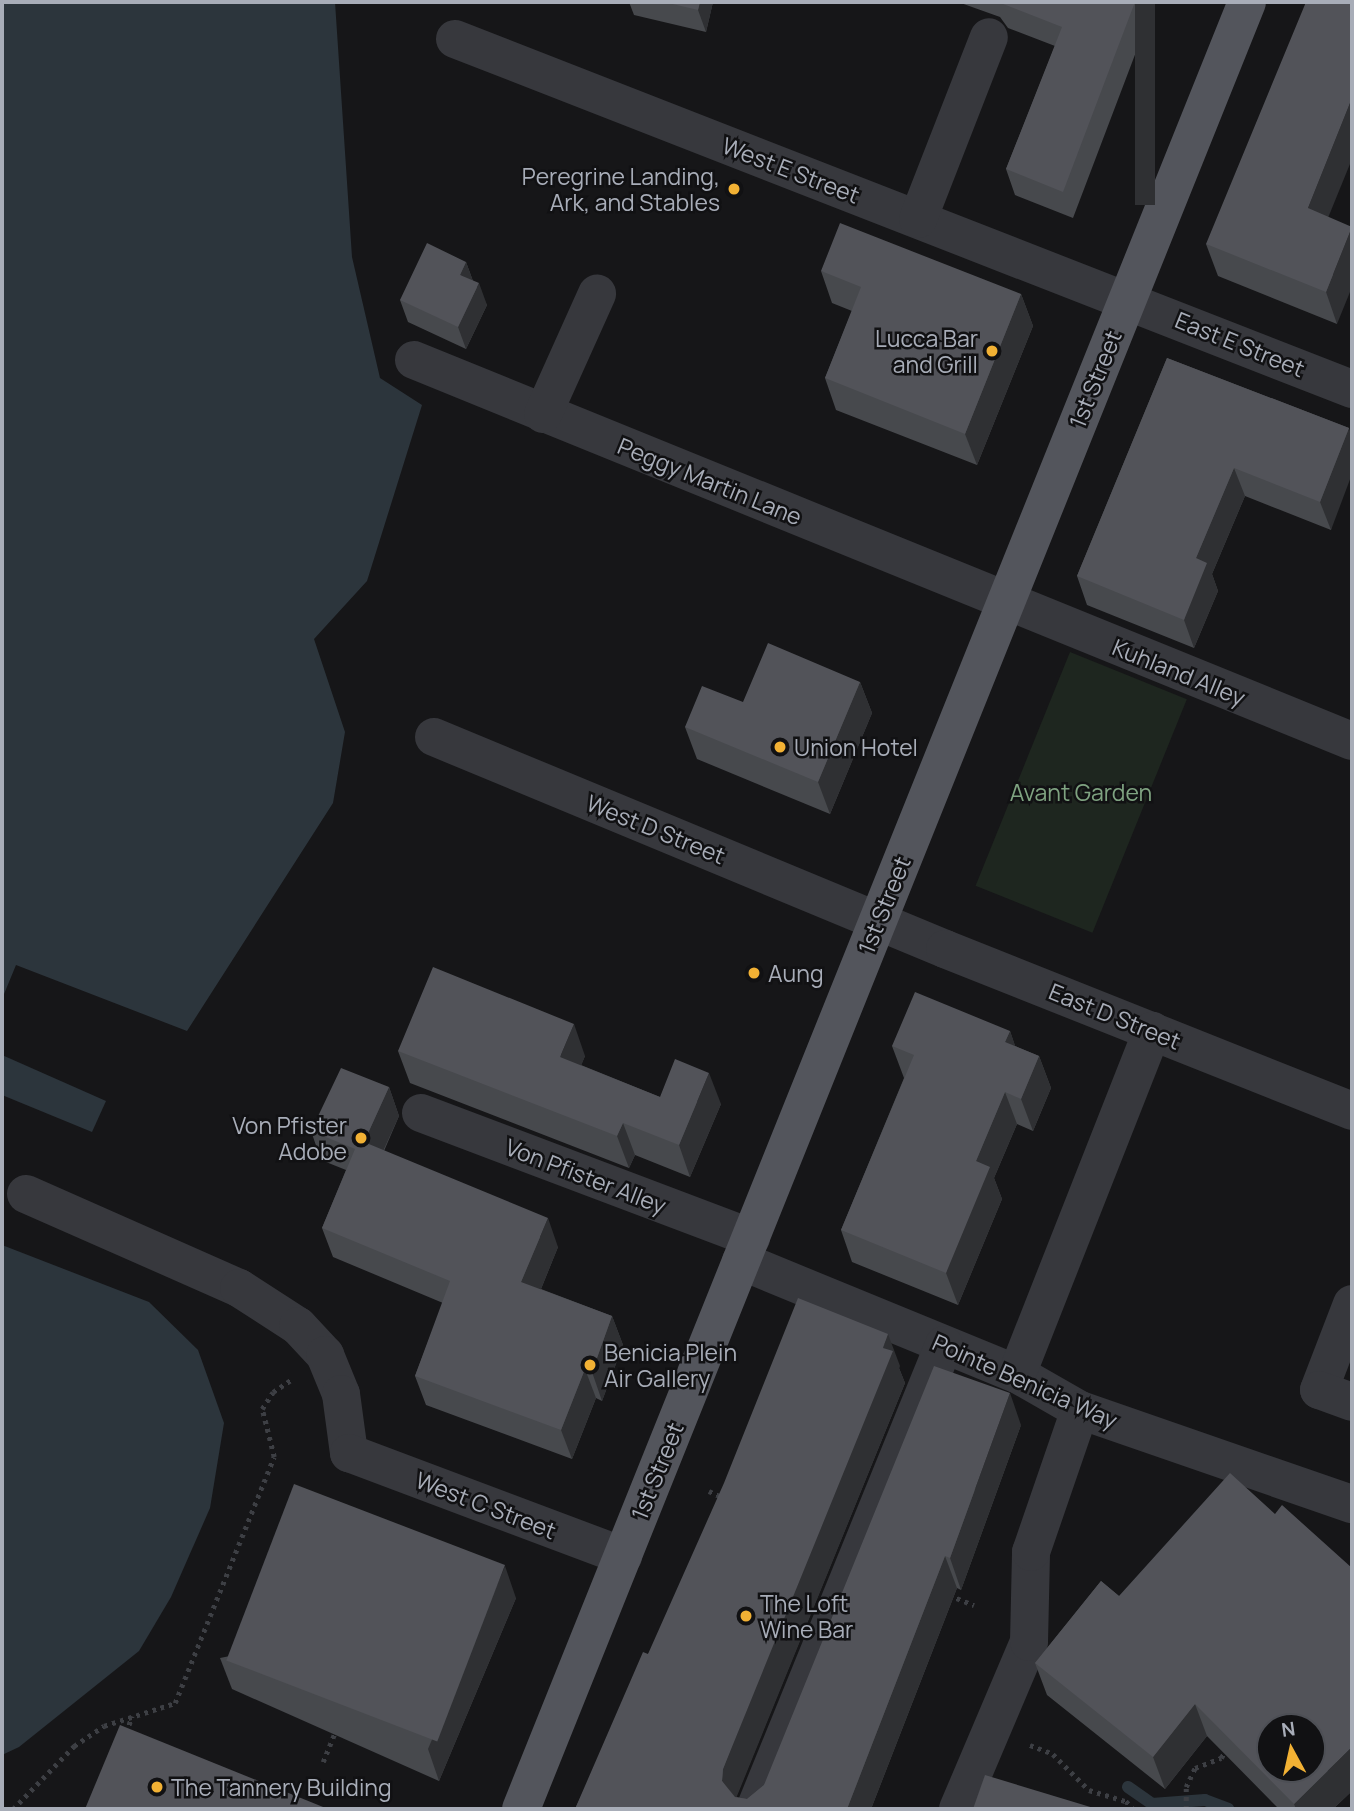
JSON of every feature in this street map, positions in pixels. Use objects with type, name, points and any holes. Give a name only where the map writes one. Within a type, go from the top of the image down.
[{"type":"main road","name":"1st Street","points":[[521,1809],[1247,2]]},
{"type":"street","points":[[918,219],[989,37]]},
{"type":"street","name":"West E Street","points":[[455,39],[1127,300]]},
{"type":"street","points":[[544,414],[597,294]]},
{"type":"street","name":"East E Street","points":[[1127,300],[1352,389]]},
{"type":"street","name":"Peggy Martin Lane","points":[[414,360],[1006,601]]},
{"type":"street","name":"Kuhland Alley","points":[[1006,601],[1352,741]]},
{"type":"street","name":"West D Street","points":[[434,737],[877,921]]},
{"type":"street","name":"East D Street","points":[[877,921],[1352,1111]]},
{"type":"street","points":[[1017,1374],[1152,1031]]},
{"type":"street","name":"Von Pfister Alley","points":[[421,1113],[746,1250]]},
{"type":"street","points":[[26,1194],[239,1288],[298,1326],[325,1355]]},
{"type":"street","name":"Pointe Benicia Way","points":[[746,1250],[944,1345],[1017,1374],[1080,1410],[1352,1504]]},
{"type":"street","points":[[1352,1304],[1319,1390],[1352,1402]]},
{"type":"street","points":[[755,1809],[944,1345]]},
{"type":"street","name":"West C Street","points":[[325,1355],[341,1394],[349,1453],[623,1556]]},
{"type":"street","points":[[958,1809],[1029,1642],[1031,1552],[1080,1410]]},
{"type":"path","points":[[13,1809],[74,1746],[104,1726],[175,1703],[274,1457],[262,1409],[273,1392],[325,1355]]},
{"type":"path","points":[[709,1491],[734,1502]]},
{"type":"path","points":[[939,1590],[974,1605]]},
{"type":"path","points":[[123,1740],[132,1716]]},
{"type":"path","points":[[323,1762],[338,1724]]},
{"type":"path","points":[[1186,1809],[1186,1787],[1195,1768],[1221,1758],[1233,1738]]},
{"type":"path","points":[[1064,1765],[1089,1790],[1126,1801],[1133,1809]]},
{"type":"green space","name":"Avant Garden","points":[[1070,652],[1187,699],[1092,933],[976,886]]},
{"type":"shaded area","points":[[2,2],[335,2],[352,257],[380,378],[422,405],[367,581],[314,639],[345,732],[333,803],[187,1031],[16,965],[2,999]]},
{"type":"shaded area","points":[[2,1055],[106,1101],[92,1132],[2,1095]]},
{"type":"shaded area","points":[[2,1245],[149,1302],[198,1350],[224,1423],[210,1508],[171,1597],[139,1651],[19,1747],[2,1755]]},
{"type":"building","points":[[664,2],[700,2],[698,10]]},
{"type":"building","points":[[998,2],[1135,2],[1063,192],[1006,169],[1062,27]]},
{"type":"building","points":[[1306,2],[1352,2],[1352,98],[1308,208],[1352,227],[1326,292],[1206,244]]},
{"type":"building","points":[[840,223],[1021,294],[965,434],[825,378],[861,287],[821,271]]},
{"type":"building","points":[[427,243],[466,262],[460,275],[479,283],[458,327],[400,300]]},
{"type":"building","points":[[1167,358],[1349,428],[1320,502],[1234,468],[1196,558],[1207,563],[1184,620],[1077,576]]},
{"type":"building","points":[[768,643],[860,682],[818,782],[685,727],[702,686],[743,702]]},
{"type":"building","points":[[433,967],[574,1024],[560,1057],[660,1097],[675,1059],[709,1073],[679,1145],[623,1123],[617,1136],[398,1051]]},
{"type":"building","points":[[915,992],[1010,1031],[1005,1042],[1039,1056],[1021,1099],[1005,1092],[976,1161],[990,1167],[946,1273],[841,1230],[914,1055],[892,1046]]},
{"type":"building","points":[[341,1068],[389,1087],[364,1142],[548,1218],[521,1282],[612,1316],[592,1372],[585,1369],[561,1430],[415,1376],[450,1281],[322,1228],[355,1149],[311,1131]]},
{"type":"building","points":[[798,1298],[888,1334],[883,1348],[893,1351],[723,1769],[722,1781],[735,1797],[747,1799],[764,1785],[934,1366],[1010,1393],[950,1558],[945,1556],[847,1809],[575,1809],[643,1652],[648,1654],[724,1483]]},
{"type":"building","points":[[1230,1473],[1275,1514],[1282,1505],[1352,1568],[1352,1747],[1326,1773],[1326,1713],[1256,1713],[1256,1766],[1195,1704],[1153,1757],[1035,1663],[1101,1581],[1119,1596]]},
{"type":"building","points":[[294,1484],[505,1565],[437,1741],[226,1660]]},
{"type":"building","points":[[120,1725],[328,1809],[85,1809]]},
{"type":"building","points":[[985,1775],[1097,1809],[973,1809]]},
{"type":"building","points":[[1273,1783],[1315,1783],[1294,1804]]},
{"type":"waterway","points":[[1128,1787],[1152,1804],[1205,1800],[1228,1809]]},
{"type":"place","name":"Peregrine Landing, Ark, and Stables","points":[[734,189]]},
{"type":"place","name":"Lucca Bar and Grill","points":[[992,351]]},
{"type":"place","name":"Union Hotel","points":[[780,747]]},
{"type":"place","name":"Aung","points":[[754,973]]},
{"type":"place","name":"Von Pfister Adobe","points":[[361,1138]]},
{"type":"place","name":"Benicia Plein Air Gallery","points":[[590,1365]]},
{"type":"place","name":"The Loft Wine Bar","points":[[746,1616]]},
{"type":"place","name":"The Tannery Building","points":[[157,1787]]}]
